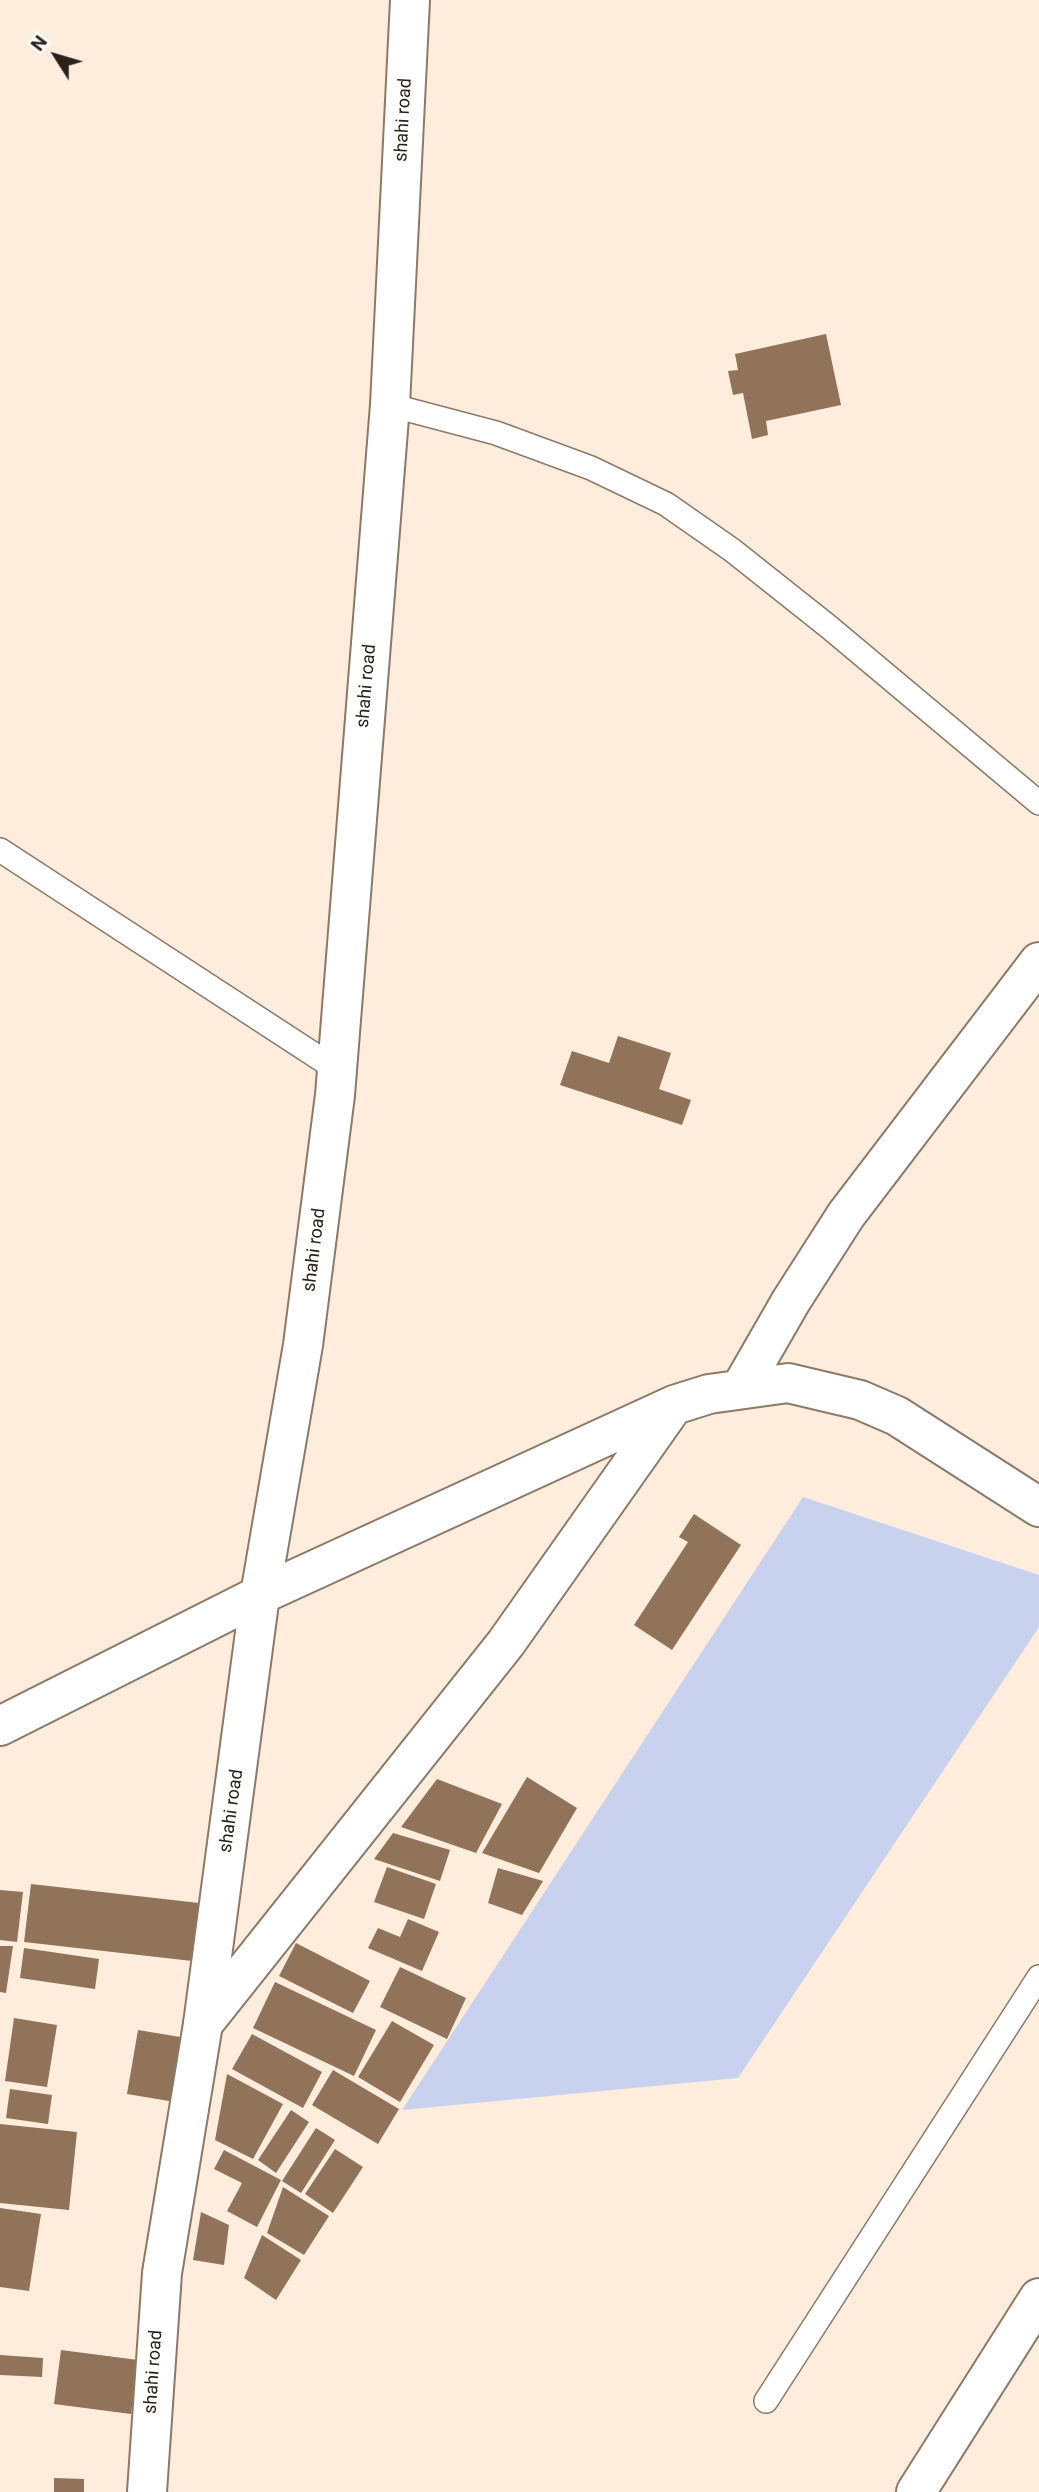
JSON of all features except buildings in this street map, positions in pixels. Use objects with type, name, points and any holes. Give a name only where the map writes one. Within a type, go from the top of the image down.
[{"type":"street","name":"shahi road","points":[[147,2492],[162,2273],[203,2024],[260,1595],[303,1346],[337,1069],[390,405],[410,0]]},
{"type":"street","points":[[741,1388],[791,1301],[846,1215],[1039,962]]},
{"type":"street","points":[[0,1726],[260,1595],[674,1405],[741,1388],[788,1383],[860,1400],[897,1416],[1039,1507]]},
{"type":"street","points":[[203,2024],[506,1643],[674,1405]]},
{"type":"street","points":[[916,2492],[1039,2298]]},
{"type":"lane","points":[[390,405],[496,433],[591,468],[666,504],[732,550],[829,627],[1039,803]]},
{"type":"lane","points":[[0,850],[337,1069]]},
{"type":"lane","points":[[766,2401],[1039,1977]]},
{"type":"shaded area","points":[[803,1497],[1039,1575],[1039,1627],[738,2078],[402,2110]]}]
